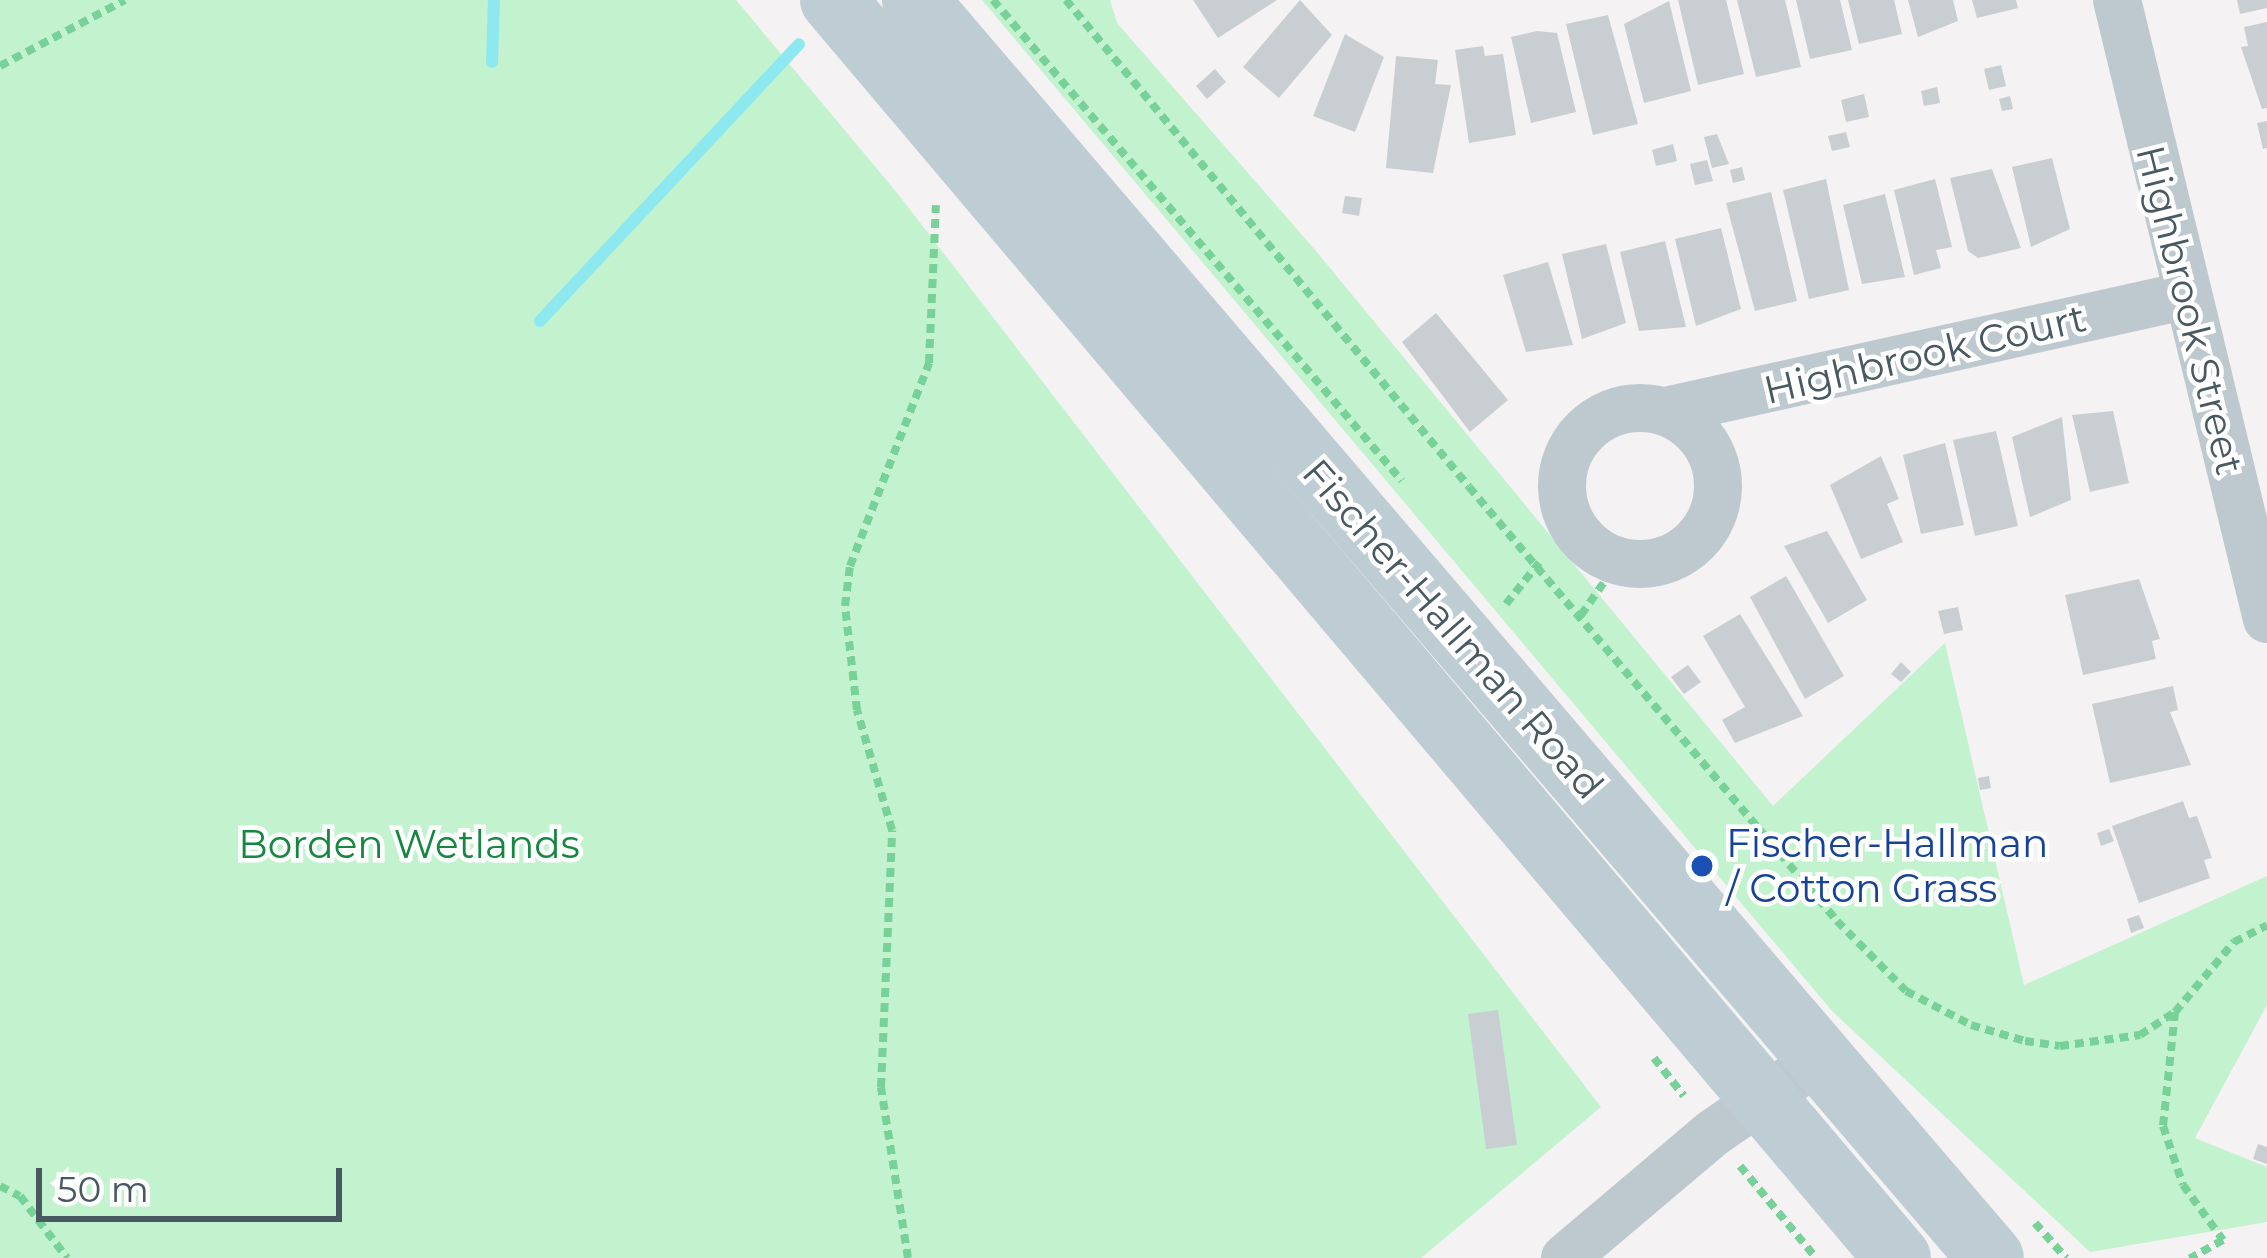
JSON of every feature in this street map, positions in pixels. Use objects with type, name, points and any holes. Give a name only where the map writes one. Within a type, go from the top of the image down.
[{"type":"main road","name":"Fischer-Hallman Road","points":[[833,0],[1898,1258]]},
{"type":"main road","name":"Fischer-Hallman Road","points":[[915,0],[1991,1258]]},
{"type":"street","name":"Highbrook Street","points":[[2117,0],[2184,296],[2267,619]]},
{"type":"street","name":"Highbrook Court","points":[[1619,561],[1586,544],[1564,506],[1570,450],[1595,421],[1621,409],[1666,411],[2184,296]]},
{"type":"street","points":[[1619,561],[1674,557],[1713,517],[1719,490],[1709,447],[1666,411]]},
{"type":"street","points":[[1565,1258],[1761,1100],[1820,1059]]},
{"type":"path","points":[[0,66],[125,0]]},
{"type":"path","points":[[993,0],[1415,496]]},
{"type":"path","points":[[1066,0],[1837,921],[1906,991],[1971,1025],[2060,1046],[2140,1034],[2175,1012],[2211,962],[2267,925]]},
{"type":"path","points":[[908,1258],[881,1087],[892,830],[856,710],[845,606],[850,566],[929,363],[936,205]]},
{"type":"path","points":[[1581,615],[1619,561]]},
{"type":"path","points":[[1491,586],[1506,604],[1539,563]]},
{"type":"path","points":[[2175,1012],[2163,1126],[2183,1185],[2223,1240],[2190,1258]]},
{"type":"path","points":[[1739,1165],[1816,1258]]},
{"type":"path","points":[[0,1186],[20,1196],[67,1258]]},
{"type":"green space","name":"Borden Wetlands","points":[[0,0],[736,0],[898,194],[1601,1107],[1421,1258],[0,1258]]},
{"type":"green space","points":[[982,0],[1110,0],[1117,23],[1316,251],[1773,806],[1945,643],[2024,985],[2267,876],[2267,1005],[2195,1138],[2267,1167],[2267,1222],[2090,1252],[1832,1011]]},
{"type":"building","points":[[1193,0],[1277,0],[1218,38]]},
{"type":"building","points":[[1300,0],[1332,35],[1279,98],[1243,67]]},
{"type":"building","points":[[1678,0],[1726,0],[1744,74],[1698,85]]},
{"type":"building","points":[[1737,0],[1785,0],[1801,67],[1756,77]]},
{"type":"building","points":[[1796,0],[1840,0],[1852,50],[1810,59]]},
{"type":"building","points":[[1848,0],[1894,0],[1902,34],[1859,44]]},
{"type":"building","points":[[1908,0],[1953,0],[1958,21],[1918,37]]},
{"type":"building","points":[[1972,0],[2016,0],[2018,8],[1977,18]]},
{"type":"building","points":[[2237,0],[2267,0],[2267,8],[2240,14]]},
{"type":"building","points":[[1669,1],[1691,91],[1644,103],[1624,24]]},
{"type":"building","points":[[1608,15],[1638,124],[1593,135],[1566,24]]},
{"type":"building","points":[[2267,22],[2267,108],[2262,109],[2241,47],[2248,46],[2244,27]]},
{"type":"building","points":[[1537,31],[1557,33],[1576,112],[1531,123],[1511,37]]},
{"type":"building","points":[[1345,34],[1384,57],[1355,132],[1313,116]]},
{"type":"building","points":[[1483,46],[1485,56],[1503,54],[1516,135],[1469,143],[1455,50]]},
{"type":"building","points":[[1396,56],[1438,60],[1435,84],[1451,85],[1433,173],[1386,168]]},
{"type":"building","points":[[2001,65],[2006,86],[1989,90],[1984,69]]},
{"type":"building","points":[[1215,69],[1226,82],[1207,99],[1196,86]]},
{"type":"building","points":[[1937,87],[1940,103],[1924,106],[1921,91]]},
{"type":"building","points":[[1864,94],[1869,117],[1846,122],[1841,100]]},
{"type":"building","points":[[2010,96],[2013,109],[2002,111],[1999,99]]},
{"type":"building","points":[[2267,121],[2267,148],[2263,149],[2257,123]]},
{"type":"building","points":[[1846,132],[1850,147],[1832,151],[1828,136]]},
{"type":"building","points":[[1717,134],[1729,164],[1712,168],[1704,137]]},
{"type":"building","points":[[1673,144],[1677,161],[1656,166],[1652,150]]},
{"type":"building","points":[[2052,158],[2070,229],[2031,247],[2012,167]]},
{"type":"building","points":[[1707,160],[1713,181],[1695,185],[1690,164]]},
{"type":"building","points":[[1742,167],[1745,180],[1733,183],[1730,170]]},
{"type":"building","points":[[1992,169],[2021,248],[1978,258],[1968,251],[1950,178]]},
{"type":"building","points":[[1826,179],[1849,290],[1809,299],[1783,190]]},
{"type":"building","points":[[1935,179],[1952,247],[1936,250],[1941,268],[1914,275],[1894,190]]},
{"type":"building","points":[[1771,192],[1797,301],[1755,311],[1726,203]]},
{"type":"building","points":[[1885,194],[1905,277],[1862,284],[1843,205]]},
{"type":"building","points":[[1345,196],[1362,198],[1359,216],[1342,213]]},
{"type":"building","points":[[1721,228],[1741,309],[1696,326],[1675,239]]},
{"type":"building","points":[[1665,241],[1686,327],[1639,331],[1620,252]]},
{"type":"building","points":[[1606,244],[1626,323],[1582,339],[1562,254]]},
{"type":"building","points":[[1548,262],[1573,345],[1526,352],[1503,275]]},
{"type":"building","points":[[1436,313],[1508,400],[1470,432],[1402,342]]},
{"type":"building","points":[[2113,411],[2129,483],[2090,492],[2072,415]]},
{"type":"building","points":[[2062,417],[2071,500],[2030,517],[2012,437]]},
{"type":"building","points":[[1996,431],[2018,526],[1975,536],[1953,440]]},
{"type":"building","points":[[1945,443],[1964,525],[1921,534],[1903,455]]},
{"type":"building","points":[[1881,456],[1899,499],[1887,504],[1903,542],[1861,559],[1830,485]]},
{"type":"building","points":[[1827,531],[1867,600],[1828,623],[1784,546]]},
{"type":"building","points":[[1786,576],[1844,676],[1805,699],[1750,597]]},
{"type":"building","points":[[2139,579],[2160,639],[2152,641],[2156,659],[2083,675],[2065,595]]},
{"type":"building","points":[[1958,607],[1963,630],[1944,634],[1938,611]]},
{"type":"building","points":[[1740,614],[1803,716],[1735,743],[1722,720],[1745,707],[1703,636]]},
{"type":"building","points":[[1901,662],[1911,672],[1901,682],[1891,674]]},
{"type":"building","points":[[1688,665],[1701,682],[1684,694],[1671,677]]},
{"type":"building","points":[[2173,686],[2178,710],[2170,712],[2191,765],[2110,783],[2092,704]]},
{"type":"building","points":[[1989,776],[1991,788],[1980,790],[1978,778]]},
{"type":"building","points":[[2183,801],[2189,818],[2197,816],[2212,858],[2204,860],[2210,878],[2139,903],[2112,826]]},
{"type":"building","points":[[2109,829],[2114,841],[2101,846],[2097,833]]},
{"type":"building","points":[[2139,915],[2144,928],[2131,933],[2127,919]]},
{"type":"building","points":[[1498,1010],[1517,1145],[1486,1149],[1468,1014]]},
{"type":"building","points":[[2258,1144],[2267,1147],[2267,1164],[2253,1159]]},
{"type":"waterway","points":[[492,62],[494,0]]},
{"type":"waterway","points":[[540,321],[799,44]]},
{"type":"place","name":"Fischer-Hallman / Cotton Grass","points":[[1702,866]]}]
